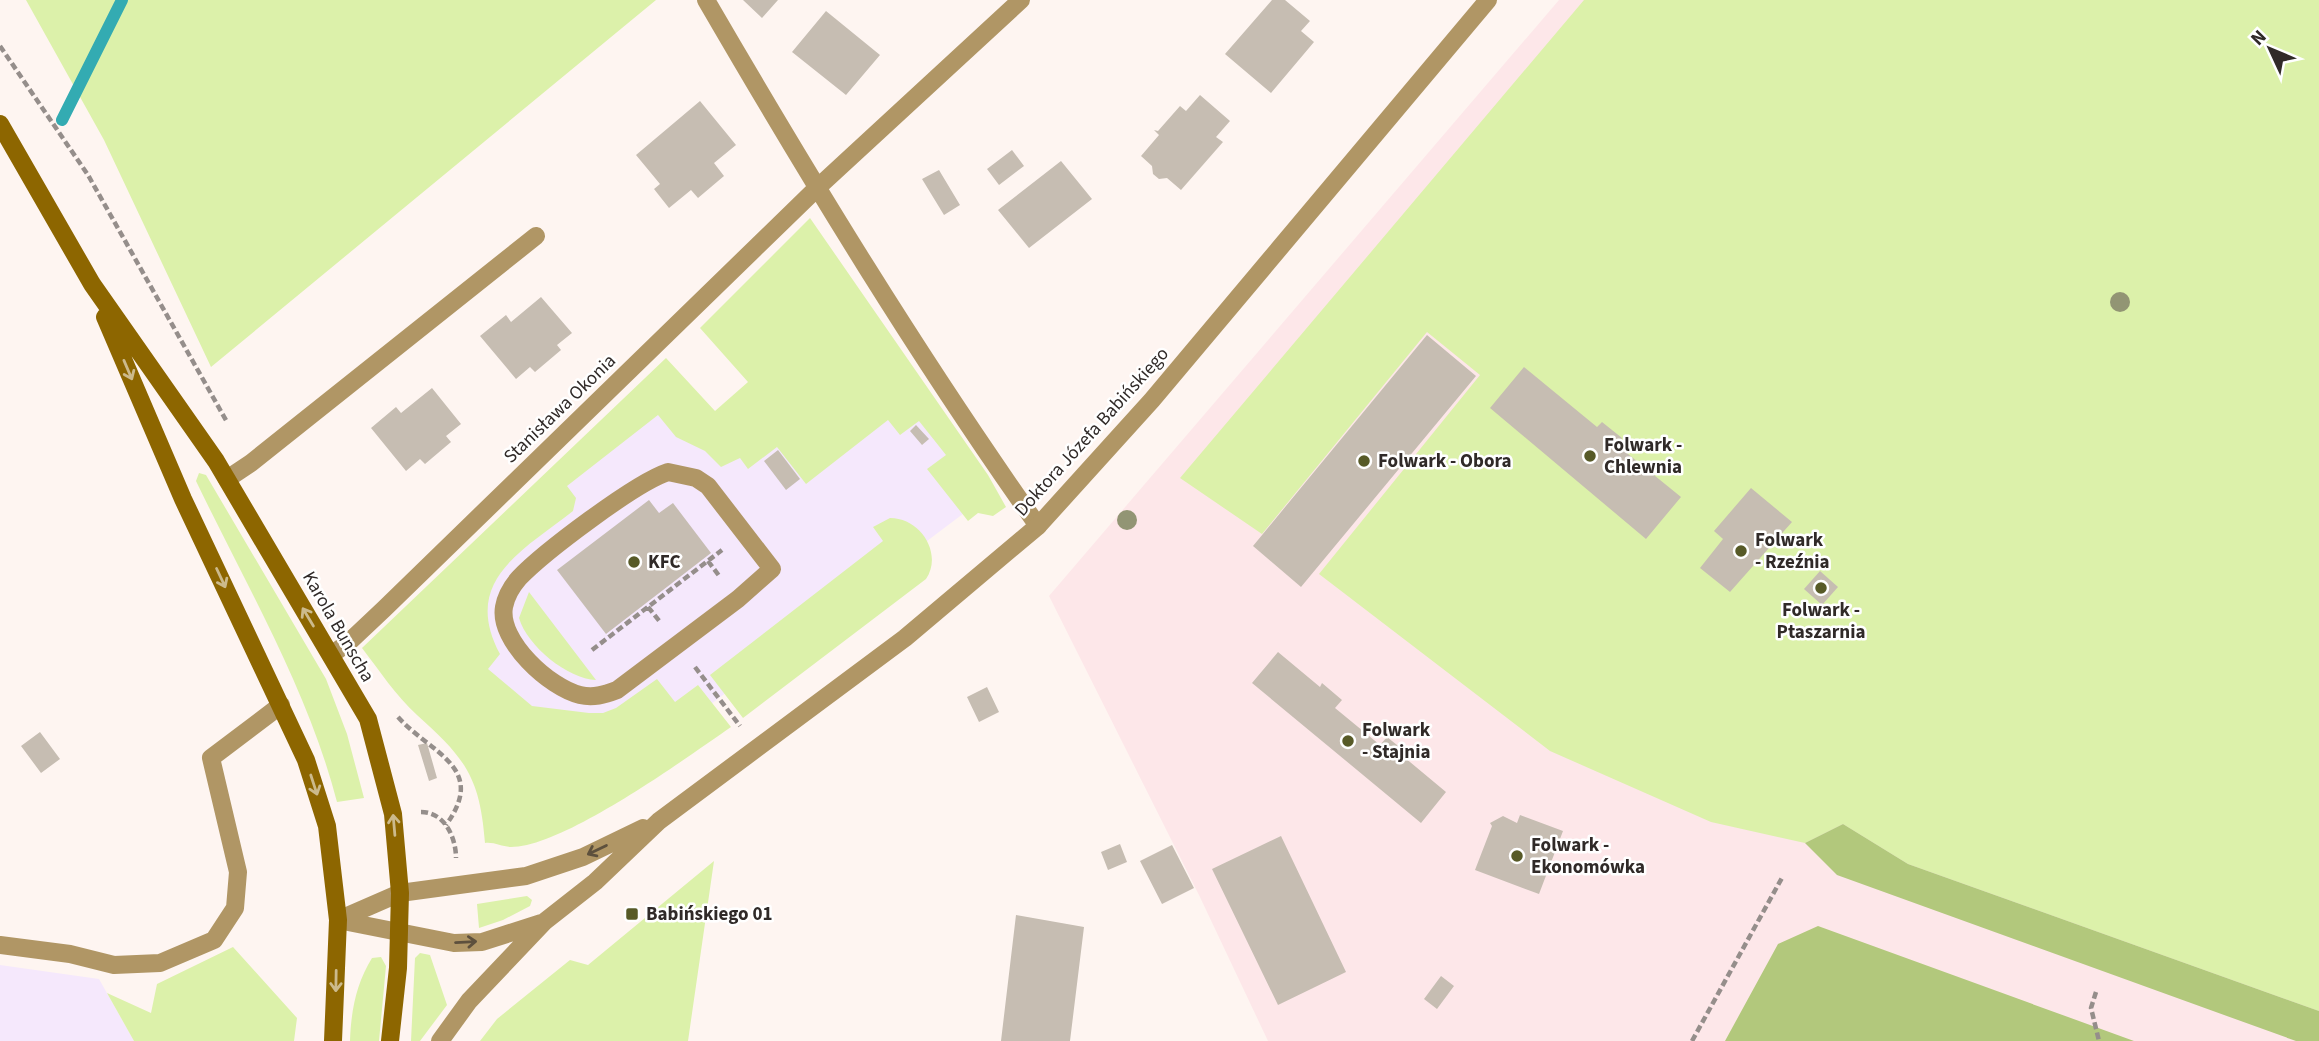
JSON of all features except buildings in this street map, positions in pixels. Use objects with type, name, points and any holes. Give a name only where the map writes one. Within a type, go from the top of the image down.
[{"type":"main road","name":"Karola Bunscha","points":[[0,124],[92,285],[227,480],[368,719],[393,814],[400,893],[400,931],[390,1041]]},
{"type":"main road","name":"Karola Bunscha","points":[[92,285],[183,499],[306,760],[327,825],[338,920]]},
{"type":"main road","points":[[333,1041],[338,920]]},
{"type":"street","points":[[706,0],[816,189],[990,459],[1038,526]]},
{"type":"street","name":"Stanisława Okonia","points":[[331,655],[384,609],[816,189],[1021,0]]},
{"type":"street","name":"Doktora Józefa Babińskiego","points":[[440,1041],[469,1001],[544,922],[594,882],[659,821],[905,638],[1038,526],[1152,400],[1488,0]]},
{"type":"street","points":[[227,480],[536,236]]},
{"type":"street","points":[[668,472],[696,478],[716,497],[744,533],[772,569],[738,599],[617,690],[594,696],[571,692],[522,655],[508,633],[503,609],[511,588],[520,577],[652,477],[668,472]]},
{"type":"street","points":[[0,945],[70,954],[114,965],[160,963],[214,940],[235,908],[238,872],[211,758],[281,705]]},
{"type":"street","name":"Doktora Józefa Babińskiego","points":[[338,920],[400,893],[526,876],[583,857],[659,821]]},
{"type":"street","name":"Doktora Józefa Babińskiego","points":[[338,920],[400,931],[429,940],[482,942],[544,922]]},
{"type":"path","points":[[0,46],[88,175],[251,463]]},
{"type":"path","points":[[592,650],[744,533]]},
{"type":"path","points":[[687,656],[741,727]]},
{"type":"path","points":[[400,719],[434,745],[454,768],[461,782],[460,806],[446,825]]},
{"type":"path","points":[[1692,1041],[1783,876]]},
{"type":"path","points":[[2096,992],[2091,1008],[2099,1041]]},
{"type":"shaded area","points":[[1559,0],[2319,0],[2319,1041],[1268,1041],[1199,895],[1049,596]]},
{"type":"shaded area","points":[[918,397],[988,495],[625,769],[500,742],[452,592],[652,405],[730,452]]},
{"type":"shaded area","points":[[0,965],[99,979],[134,1041],[0,1041]]},
{"type":"green space","points":[[26,0],[656,0],[211,367],[104,140]]},
{"type":"green space","points":[[1584,0],[2319,0],[2319,1011],[1908,864],[1843,824],[1805,843],[1711,822],[1550,751],[1319,574],[1480,375],[1427,332],[1262,534],[1180,478]]},
{"type":"green space","points":[[810,218],[988,475],[1006,507],[993,516],[978,513],[968,521],[927,469],[946,455],[919,421],[900,435],[888,420],[806,484],[777,447],[748,469],[740,458],[721,467],[705,451],[676,437],[658,415],[567,486],[576,498],[573,511],[517,555],[503,570],[493,587],[488,606],[490,629],[500,654],[488,669],[532,706],[589,713],[603,713],[616,708],[657,679],[675,702],[698,685],[731,727],[624,799],[561,833],[534,843],[511,847],[485,843],[479,801],[467,770],[447,744],[402,700],[362,648],[666,358],[715,411],[748,382],[700,328]]},
{"type":"green space","points":[[199,473],[206,475],[326,679],[347,734],[364,798],[337,802],[310,719],[274,638],[196,481]]},
{"type":"green space","points":[[890,518],[911,524],[926,539],[932,559],[926,579],[743,718],[710,675],[883,541],[873,527]]},
{"type":"green space","points":[[529,592],[596,680],[573,674],[561,667],[539,650],[530,639],[519,618]]},
{"type":"green space","points":[[1843,824],[1908,864],[2319,1011],[2319,1041],[2296,1041],[1837,875],[1805,843]]},
{"type":"green space","points":[[714,861],[688,1041],[480,1041],[497,1019],[570,960],[588,965]]},
{"type":"green space","points":[[527,896],[532,900],[530,906],[503,920],[479,928],[477,904]]},
{"type":"green space","points":[[1818,926],[2134,1041],[1725,1041],[1778,944]]},
{"type":"green space","points":[[233,947],[297,1018],[294,1041],[134,1041],[107,993],[151,1013],[157,984]]},
{"type":"green space","points":[[420,953],[430,955],[447,1005],[420,1041],[411,1041],[415,958]]},
{"type":"green space","points":[[381,957],[386,966],[379,1041],[350,1041],[358,988],[372,958]]},
{"type":"waterway","points":[[62,120],[122,0]]},
{"type":"place","name":"Folwark - Chlewnia","points":[[1590,456]]},
{"type":"place","name":"Folwark - Obora","points":[[1364,461]]},
{"type":"place","name":"Folwark - Rzeźnia","points":[[1741,551]]},
{"type":"place","name":"KFC","points":[[634,562]]},
{"type":"place","name":"Folwark - Ptaszarnia","points":[[1821,588]]},
{"type":"place","name":"Folwark - Stajnia","points":[[1348,741]]},
{"type":"place","name":"Folwark - Ekonomówka","points":[[1517,856]]},
{"type":"place","name":"Babińskiego 01","points":[[632,914]]}]
